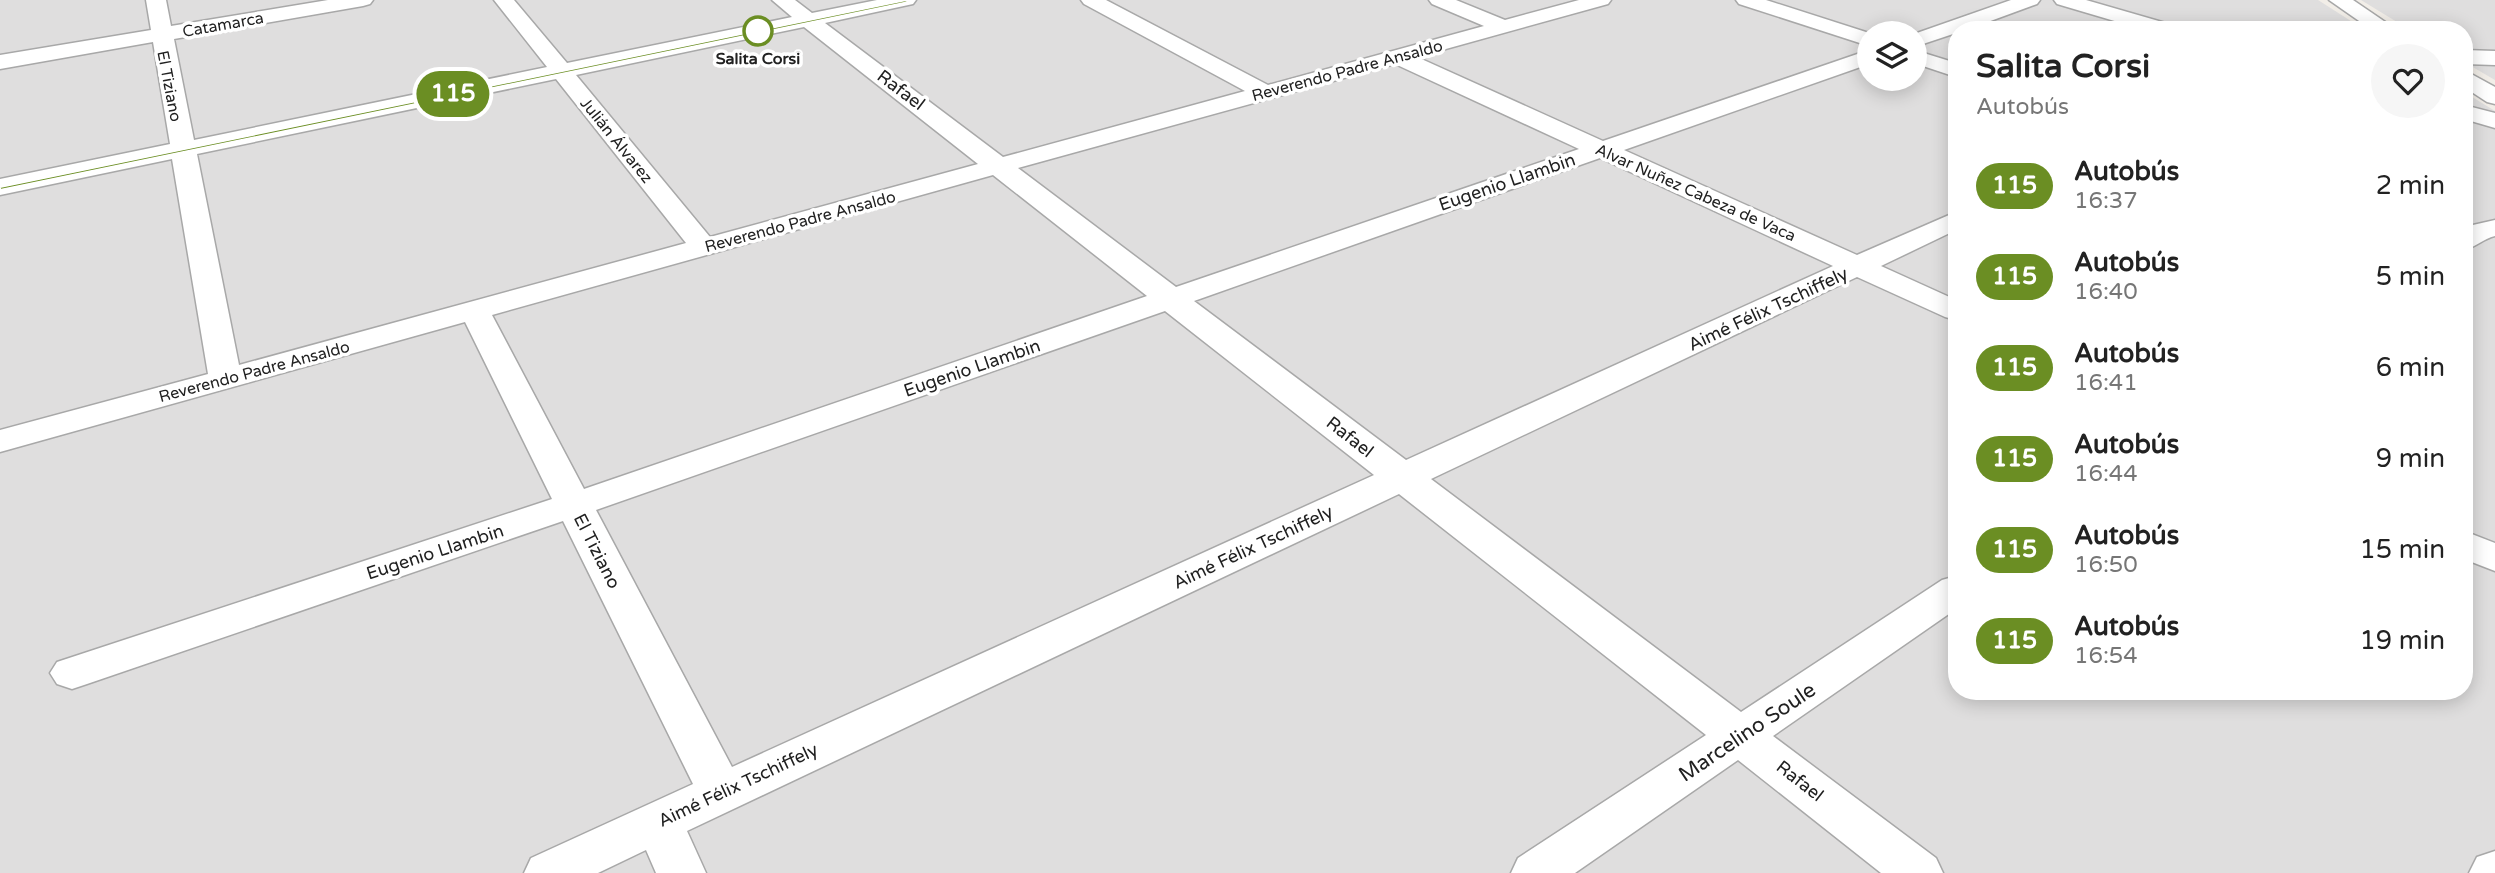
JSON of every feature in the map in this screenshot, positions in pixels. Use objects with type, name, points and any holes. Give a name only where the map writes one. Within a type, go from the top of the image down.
[{"type":"street","name":"El Tiziano","points":[[156,0],[160,35],[225,379]]},
{"type":"street","name":"Catamarca","points":[[0,62],[363,0]]},
{"type":"street","name":"Julián Álvarez","points":[[504,0],[704,247]]},
{"type":"street","points":[[0,187],[562,71],[796,10],[906,0]]},
{"type":"street","points":[[1091,0],[1265,92]]},
{"type":"street","points":[[1438,0],[1504,27]]},
{"type":"street","name":"Reverendo Padre Ansaldo","points":[[0,441],[1601,0]]},
{"type":"street","points":[[1746,0],[1857,36]]},
{"type":"street","points":[[1970,21],[2029,0]]},
{"type":"street","points":[[2064,0],[2138,21]]},
{"type":"street","points":[[2339,0],[2373,21]]},
{"type":"street","name":"Rafael","points":[[796,10],[1174,298],[1402,478],[1918,873]]},
{"type":"street","points":[[1927,36],[1948,29]]},
{"type":"street","name":"Alvar Nuñez Cabeza de Vaca","points":[[1396,57],[1948,307]]},
{"type":"street","points":[[2473,57],[2495,58]]},
{"type":"street","points":[[1927,60],[1948,67]]},
{"type":"street","name":"Eugenio Llambin","points":[[72,673],[574,505],[1857,61]]},
{"type":"street","points":[[2473,83],[2495,97]]},
{"type":"street","points":[[2473,115],[2495,121]]},
{"type":"street","name":"Aimé Félix Tschiffely","points":[[550,873],[1948,224]]},
{"type":"street","points":[[2473,234],[2495,228]]},
{"type":"street","name":"El Tiziano","points":[[474,310],[721,792]]},
{"type":"street","points":[[2473,548],[2495,558]]},
{"type":"street","name":"Marcelino Soule","points":[[1536,873],[1948,595]]},
{"type":"street","points":[[659,821],[681,873]]},
{"type":"shaded area","points":[[0,0],[2318,0],[2351,21],[1948,21],[1948,700],[2473,700],[2473,98],[2495,111],[2495,873],[0,873]]},
{"type":"shaded area","points":[[2361,0],[2495,0],[2495,80],[2473,67],[2473,21],[2395,21]]},
{"type":"bus line","name":"115","points":[[0,187],[906,0]]},
{"type":"place","name":"Salita Corsi","points":[[758,31]]}]
